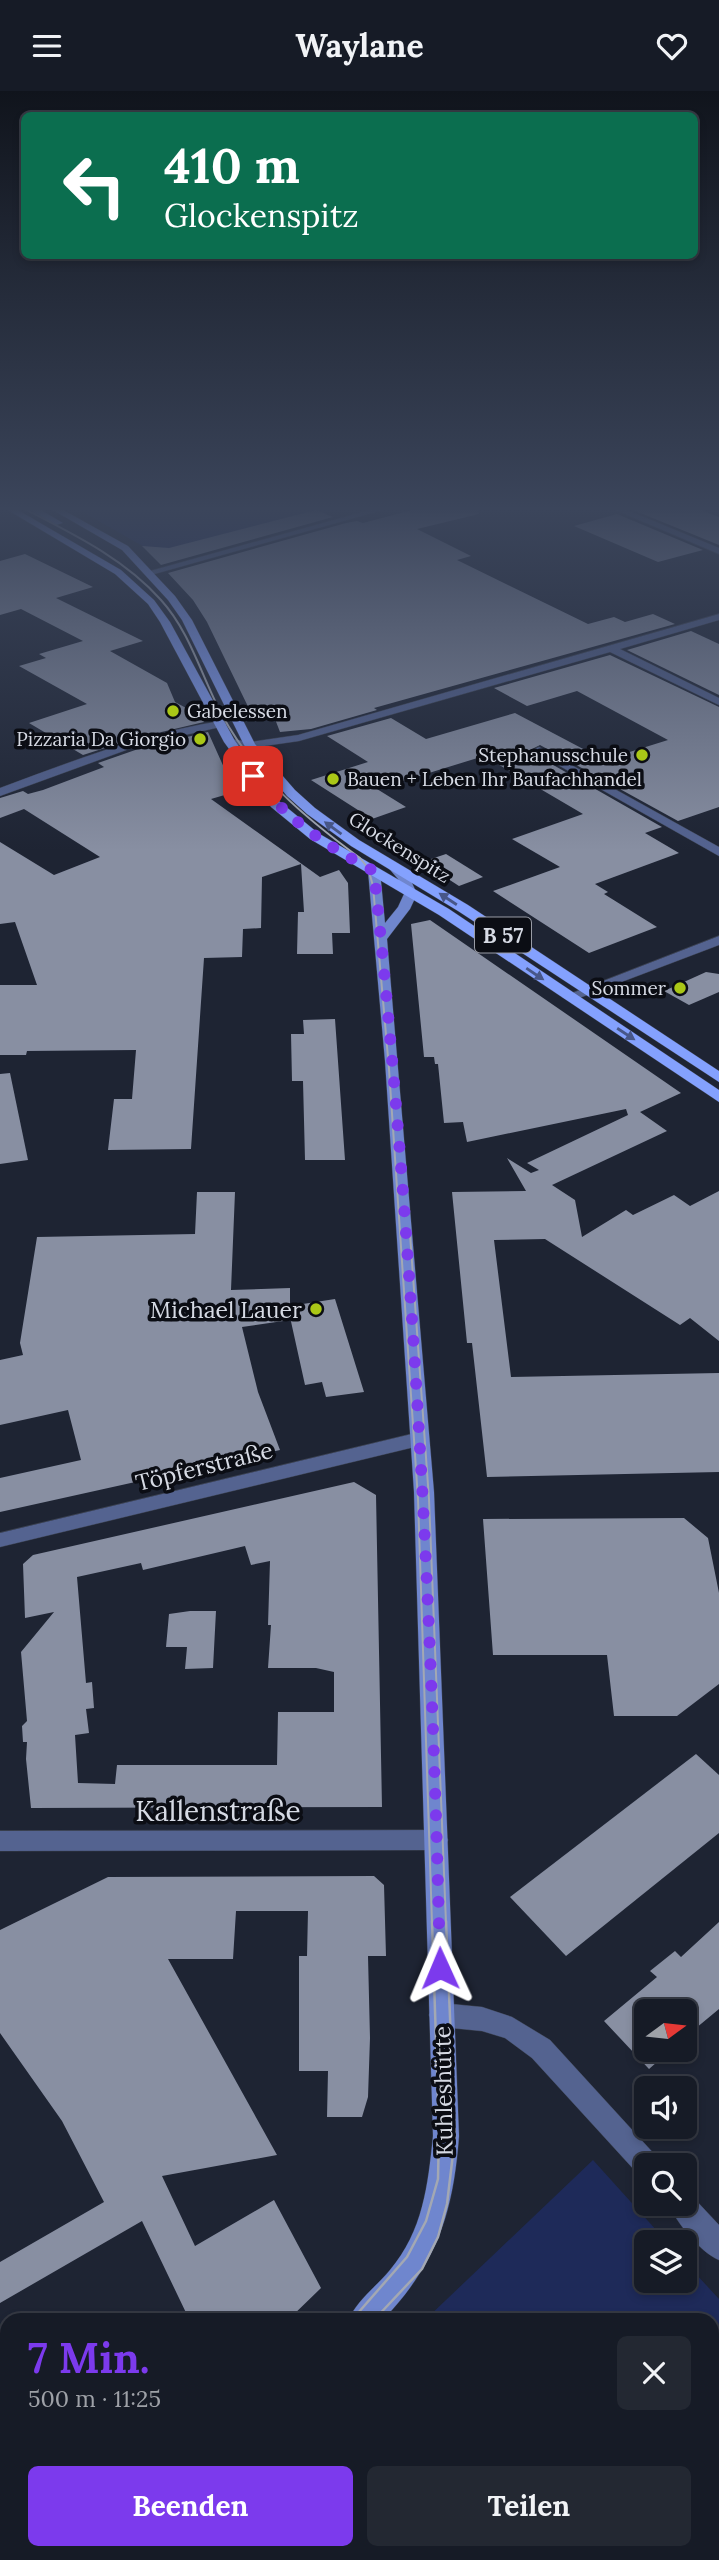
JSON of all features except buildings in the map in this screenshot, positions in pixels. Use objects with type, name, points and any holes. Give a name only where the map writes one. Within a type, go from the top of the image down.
[{"type":"main road","name":"Glockenspitz","points":[[164,621],[230,742],[275,804],[314,836],[412,892],[719,1097]]},
{"type":"main road","name":"Glockenspitz","points":[[188,621],[250,745],[291,793],[311,811],[333,828],[719,1079]]},
{"type":"street","points":[[230,742],[250,745],[299,738],[704,621]]},
{"type":"street","points":[[611,648],[719,702]]},
{"type":"street","points":[[0,792],[150,737],[221,724]]},
{"type":"street","points":[[539,750],[719,852]]},
{"type":"street","points":[[381,938],[410,902],[412,892],[410,884],[391,864]]},
{"type":"street","name":"Kuhleshütte","points":[[370,2313],[391,2292],[421,2251],[435,2221],[443,2188],[446,2136],[420,1439],[374,871]]},
{"type":"street","points":[[569,997],[719,940]]},
{"type":"street","points":[[701,947],[719,955]]},
{"type":"street","name":"Töpferstraße","points":[[0,1540],[420,1439]]},
{"type":"street","name":"Kallenstraße","points":[[0,1841],[437,1840]]},
{"type":"street","points":[[441,2015],[482,2019],[512,2029],[541,2049],[636,2153]]},
{"type":"street","points":[[692,2216],[719,2246]]},
{"type":"shaded area","points":[[593,2160],[634,2205],[634,2216],[644,2216],[656,2230],[634,2230],[634,2293],[697,2293],[697,2275],[719,2299],[719,2313],[432,2313]]},
{"type":"tram line","points":[[177,621],[221,713],[249,756],[300,810],[360,858],[368,868],[373,886],[389,1069],[418,1499],[432,1923]]},
{"type":"tram line","points":[[410,1234],[429,1499],[446,1923]]},
{"type":"tram line","points":[[358,2313],[407,2257],[426,2221],[438,2179],[439,2130],[432,1921]]},
{"type":"tram line","points":[[381,2313],[422,2269],[438,2237],[447,2204],[455,2137],[446,1921]]},
{"type":"place","name":"Gabelessen","points":[[173,711]]},
{"type":"place","name":"Pizzaria Da Giorgio","points":[[200,739]]},
{"type":"place","name":"Stephanusschule","points":[[642,755]]},
{"type":"place","name":"Bauen + Leben Ihr Baufachhandel","points":[[333,779]]},
{"type":"place","name":"Sommer","points":[[680,988]]},
{"type":"place","name":"Michael Lauer","points":[[316,1309]]},
{"type":"route","points":[[253,776],[275,804],[314,836],[374,871],[392,1061],[424,1492],[440,1968]]}]
